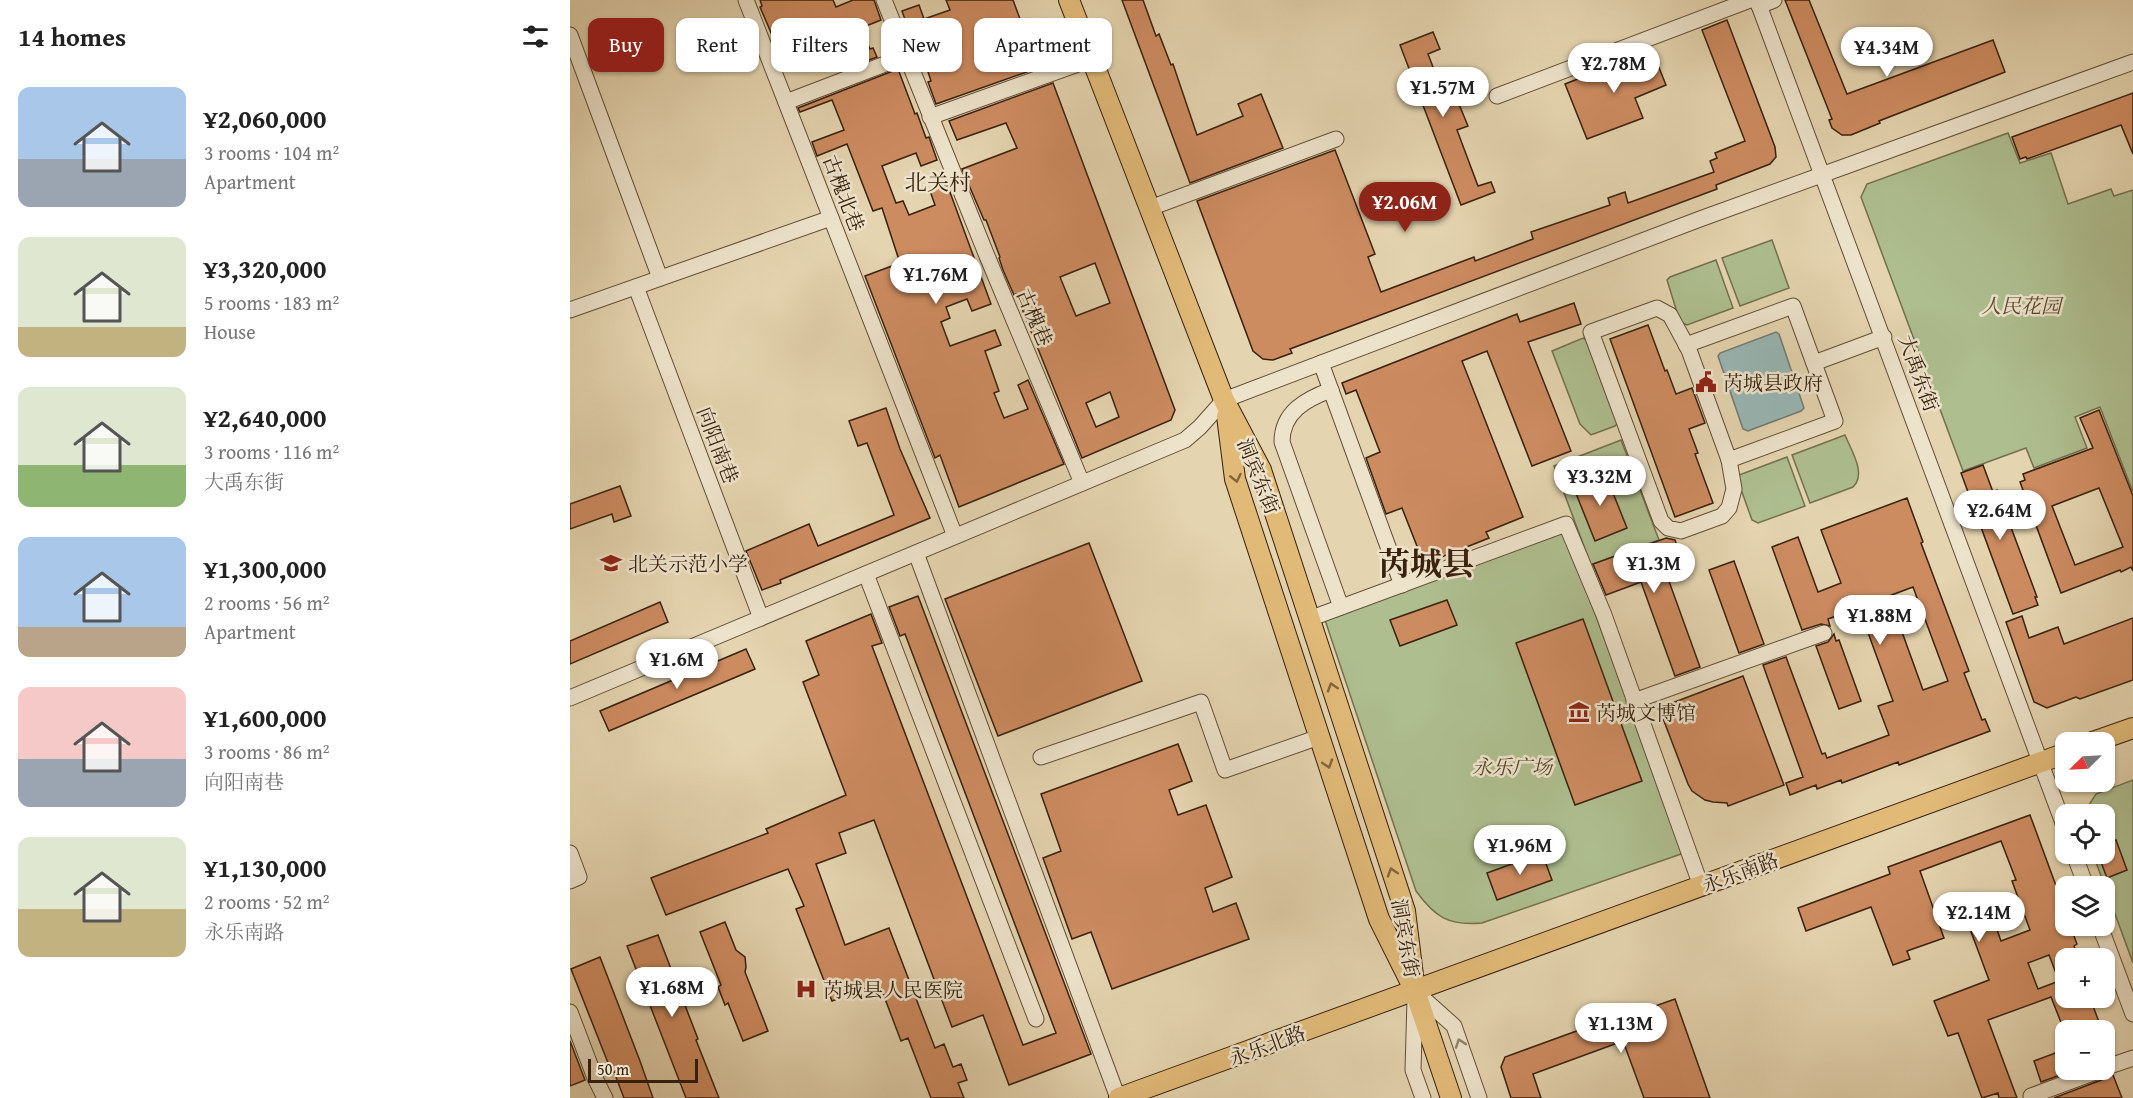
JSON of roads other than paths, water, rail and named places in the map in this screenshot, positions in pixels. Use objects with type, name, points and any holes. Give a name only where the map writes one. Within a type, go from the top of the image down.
[{"type":"main road","name":"洞宾东街","points":[[1069,0],[1076,18]]},
{"type":"main road","name":"洞宾东街","points":[[1097,72],[1224,400],[1261,470],[1405,911],[1415,991]]},
{"type":"main road","name":"洞宾东街","points":[[1224,400],[1235,479],[1379,919],[1415,991]]},
{"type":"main road","points":[[2115,734],[2133,728]]},
{"type":"main road","name":"永乐南路","points":[[1415,991],[2055,757]]},
{"type":"main road","name":"永乐北路","points":[[1118,1098],[1415,991]]},
{"type":"main road","points":[[1415,991],[1451,1098]]},
{"type":"street","name":"古槐北巷","points":[[746,0],[955,536]]},
{"type":"street","name":"古槐巷","points":[[884,0],[891,18]]},
{"type":"street","points":[[1497,96],[1755,2],[1774,0]]},
{"type":"street","name":"大禹东街","points":[[1755,2],[1823,174],[2056,804]]},
{"type":"street","points":[[570,35],[660,278]]},
{"type":"street","points":[[570,698],[1185,440],[1224,400],[1678,227],[2133,62]]},
{"type":"street","points":[[786,102],[881,66]]},
{"type":"street","name":"古槐巷","points":[[912,72],[1082,483]]},
{"type":"street","points":[[930,117],[1056,72]]},
{"type":"street","points":[[1150,208],[1336,139]]},
{"type":"street","points":[[570,310],[831,218]]},
{"type":"street","name":"向阳南巷","points":[[636,287],[761,618]]},
{"type":"street","points":[[1686,345],[1793,306],[1835,421],[1729,459]]},
{"type":"street","points":[[1657,308],[1670,315],[1686,345],[1729,459],[1734,489],[1729,508],[1722,516],[1682,531],[1661,522],[1591,332],[1657,308]]},
{"type":"street","points":[[1814,363],[1884,337]]},
{"type":"street","points":[[1321,363],[1402,585]]},
{"type":"street","points":[[1331,390],[1315,396],[1290,414],[1283,428],[1282,442],[1341,607]]},
{"type":"street","points":[[1309,619],[1566,524],[1604,615],[1701,886]]},
{"type":"street","points":[[916,553],[1118,1098]]},
{"type":"street","points":[[866,574],[1036,1019]]},
{"type":"street","points":[[1634,701],[1824,633]]},
{"type":"street","points":[[1041,757],[1201,702],[1225,770],[1319,737]]},
{"type":"street","points":[[570,854],[579,877],[570,881]]},
{"type":"street","points":[[2104,936],[2133,1014]]},
{"type":"street","points":[[1415,991],[1413,1070],[1423,1098]]},
{"type":"street","points":[[1415,991],[1454,1026],[1479,1098]]},
{"type":"street","points":[[570,1012],[602,1097]]},
{"type":"street","points":[[2115,1065],[2133,1058]]},
{"type":"street","points":[[2031,1096],[2074,1080]]},
{"type":"water","points":[[1776,332],[1779,334],[1804,408],[1748,431],[1743,429],[1718,356],[1720,353]]},
{"type":"place","name":"芮城县政府","points":[[1706,382]]},
{"type":"place","name":"北关示范小学","points":[[611,563]]},
{"type":"place","name":"芮城文博馆","points":[[1579,712]]},
{"type":"place","name":"芮城县人民医院","points":[[806,989]]},
{"type":"district","name":"北关村","points":[[938,182]]},
{"type":"district","name":"芮城县","points":[[1426,563]]},
{"type":"park label","name":"人民花园","points":[[2021,305]]},
{"type":"park label","name":"永乐广场","points":[[1512,766]]}]
